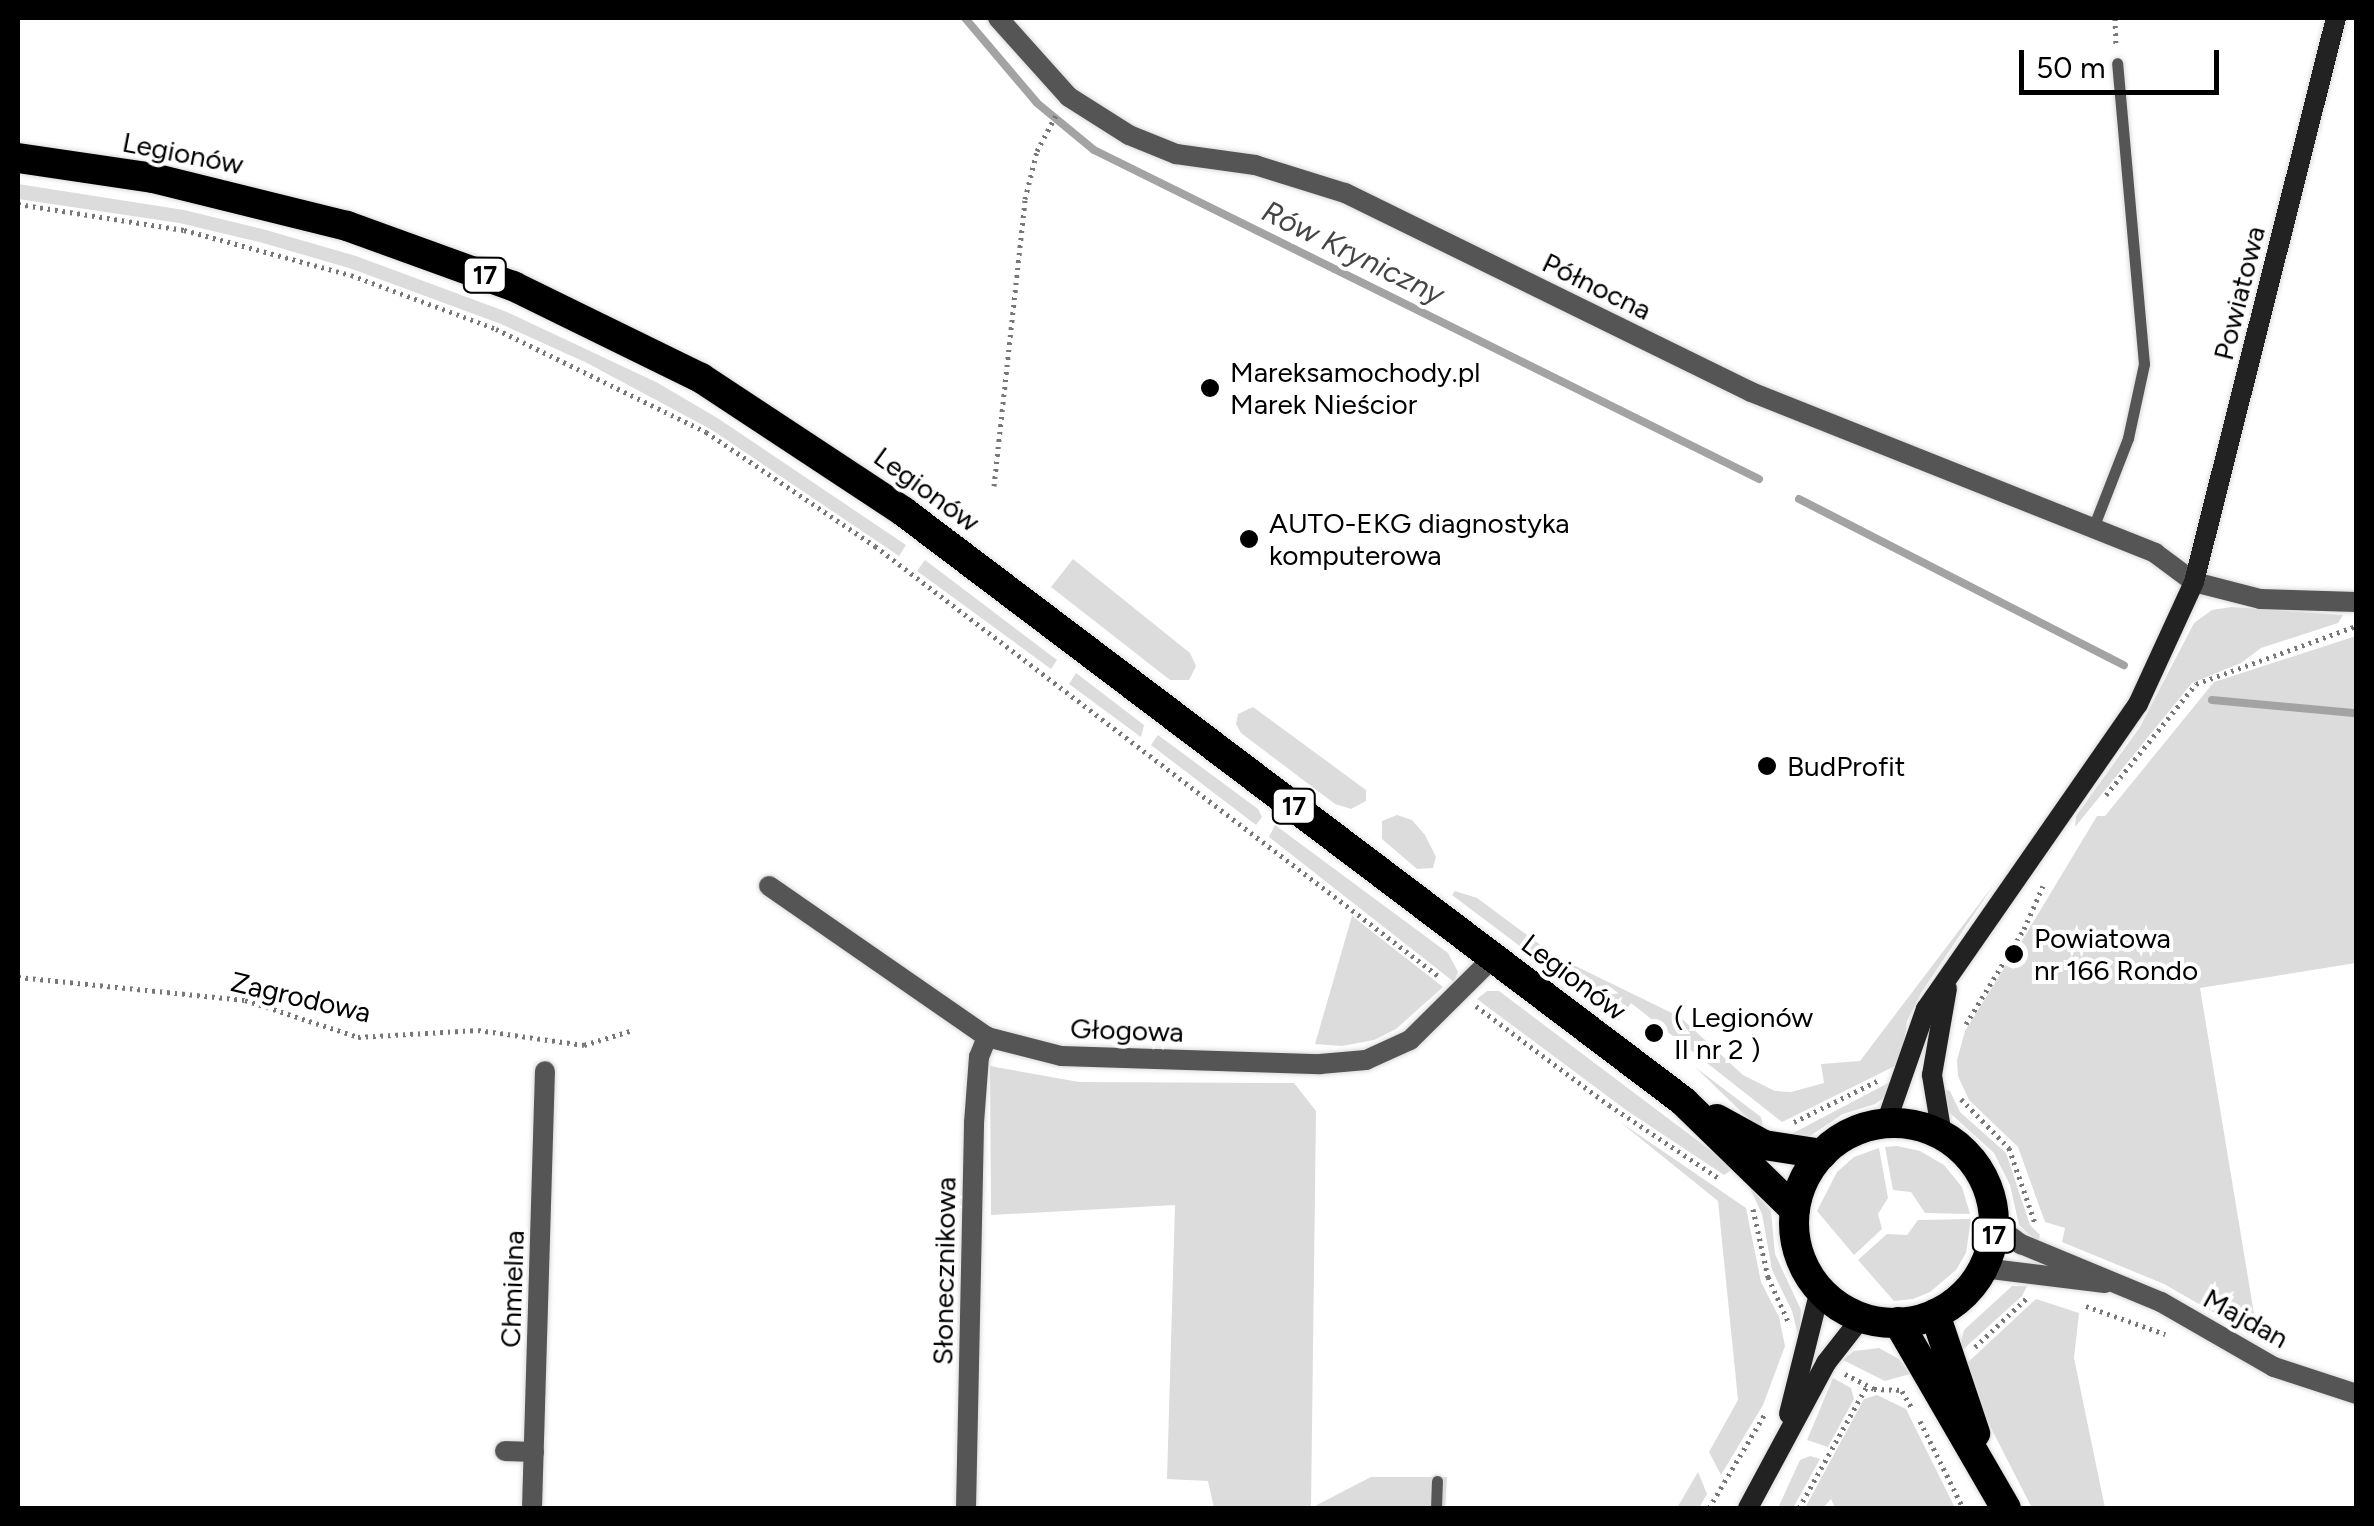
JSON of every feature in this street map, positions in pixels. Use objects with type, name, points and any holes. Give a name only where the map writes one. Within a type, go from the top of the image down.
[{"type":"highway","name":"Legionów","points":[[18,158],[153,178],[347,226],[546,300],[701,378],[904,512],[1494,957],[1683,1101],[1795,1210]]},
{"type":"highway","name":"Legionów","points":[[1683,1101],[1764,1145],[1822,1154]]},
{"type":"highway","name":"17","points":[[1820,1290],[1862,1317],[1898,1322],[1935,1314],[1963,1295],[1983,1268],[1994,1224],[1990,1195],[1978,1168],[1942,1135],[1915,1125],[1886,1123]]},
{"type":"highway","points":[[1820,1290],[1799,1252],[1795,1210],[1802,1184],[1822,1154],[1851,1133],[1886,1123]]},
{"type":"highway","points":[[1935,1314],[1986,1470]]},
{"type":"highway","points":[[1898,1322],[1926,1378],[2006,1508]]},
{"type":"main road","name":"Powiatowa","points":[[1886,1123],[1908,1072],[1917,1026],[2138,704],[2194,582],[2336,18]]},
{"type":"main road","name":"Powiatowa","points":[[1942,1135],[1932,1075],[1949,981]]},
{"type":"main road","points":[[1782,1439],[1820,1290]]},
{"type":"main road","points":[[1748,1508],[1826,1363],[1862,1317]]},
{"type":"street","name":"Północna","points":[[998,18],[1070,96],[1129,135],[1176,154],[1255,165],[1346,193],[1751,392],[2155,553],[2194,582]]},
{"type":"street","points":[[2194,582],[2260,599],[2356,602]]},
{"type":"street","name":"Głogowa","points":[[769,886],[988,1037],[1040,1053],[1080,1058],[1350,1062],[1396,1050],[1410,1040],[1494,957]]},
{"type":"street","name":"Słonecznikowa","points":[[966,1508],[974,1123],[979,1057],[988,1037]]},
{"type":"street","name":"Chmielna","points":[[532,1508],[546,1070]]},
{"type":"street","name":"Majdan","points":[[1994,1224],[2021,1244],[2161,1302],[2274,1367],[2356,1394]]},
{"type":"street","name":"Majdan","points":[[1983,1268],[2112,1284]]},
{"type":"street","points":[[505,1452],[534,1452]]},
{"type":"lane","points":[[2094,528],[2128,438],[2144,364],[2118,63]]},
{"type":"lane","points":[[1436,1481],[1436,1508]]},
{"type":"path","points":[[2115,18],[2118,63]]},
{"type":"path","points":[[994,486],[1024,200],[1050,126]]},
{"type":"path","points":[[18,204],[184,230],[351,275],[513,336],[706,432],[875,546],[1449,984]]},
{"type":"path","points":[[2098,804],[2196,684],[2356,626]]},
{"type":"path","points":[[1957,1039],[2024,928],[2048,875]]},
{"type":"path","name":"Zagrodowa","points":[[18,977],[245,1000],[358,1037],[478,1030],[584,1045],[634,1030]]},
{"type":"path","points":[[1474,1004],[1609,1105],[1734,1188]]},
{"type":"path","points":[[1791,1124],[1892,1074]]},
{"type":"path","points":[[1956,1090],[1962,1103],[2009,1148],[2025,1185],[2033,1220],[2041,1231]]},
{"type":"path","points":[[1752,1203],[1768,1277],[1786,1312],[1789,1329]]},
{"type":"path","points":[[1962,1360],[2034,1292]]},
{"type":"path","points":[[2083,1305],[2143,1323],[2177,1340]]},
{"type":"path","points":[[1838,1370],[1867,1386],[1902,1391],[1914,1384]]},
{"type":"path","points":[[1798,1508],[1867,1386]]},
{"type":"path","points":[[1902,1391],[1963,1508]]},
{"type":"path","points":[[1708,1508],[1770,1406]]},
{"type":"shaded area","points":[[18,184],[184,210],[266,230],[356,256],[507,312],[658,383],[719,419],[906,545],[899,556],[712,430],[587,363],[501,324],[352,269],[263,243],[179,223],[18,199]]},
{"type":"shaded area","points":[[1073,559],[1190,653],[1196,666],[1189,680],[1170,680],[1051,587]]},
{"type":"shaded area","points":[[925,560],[1057,660],[1051,669],[917,571]]},
{"type":"shaded area","points":[[2231,607],[2343,615],[2338,623],[2261,648],[2241,663],[2192,683],[2075,827],[2076,816],[2140,727],[2194,623],[2212,610]]},
{"type":"shaded area","points":[[2356,636],[2356,963],[2200,988],[2258,1338],[2164,1284],[2062,1242],[2065,1228],[2045,1222],[2018,1147],[1969,1100],[1958,1076],[1957,1060],[1965,1031],[2006,965],[2014,969],[2023,953],[2017,949],[2097,816],[2105,816],[2214,682]]},
{"type":"shaded area","points":[[1076,673],[1144,725],[1141,737],[1069,684]]},
{"type":"shaded area","points":[[1253,707],[1366,790],[1366,801],[1351,809],[1335,804],[1241,733],[1236,724],[1238,714]]},
{"type":"shaded area","points":[[1158,735],[1258,809],[1262,817],[1256,825],[1151,745]]},
{"type":"shaded area","points":[[1397,815],[1412,820],[1425,835],[1436,857],[1433,868],[1417,869],[1382,839],[1382,821]]},
{"type":"shaded area","points":[[1275,825],[1448,953],[1458,972],[1454,982],[1269,837]]},
{"type":"shaded area","points":[[1995,883],[1921,993],[1907,1021],[1901,1063],[1782,1122],[1631,1003],[1619,1021],[1452,895],[1455,891],[1477,898],[1557,957],[1680,1017],[1743,1075],[1775,1091],[1791,1092],[1824,1083],[1821,1064],[1860,1061]]},
{"type":"shaded area","points":[[1352,916],[1443,987],[1396,1029],[1374,1040],[1342,1046],[1315,1044]]},
{"type":"shaded area","points":[[1487,991],[1499,991],[1734,1168],[1724,1175],[1626,1110],[1477,999]]},
{"type":"shaded area","points":[[990,1066],[1079,1082],[1294,1083],[1316,1111],[1311,1508],[1214,1508],[1208,1481],[1167,1479],[1175,1205],[991,1215]]},
{"type":"shaded area","points":[[1695,1067],[1761,1117],[1763,1128],[1756,1126]]},
{"type":"shaded area","points":[[1892,1081],[1888,1095],[1875,1104],[1843,1114],[1810,1136],[1780,1140]]},
{"type":"shaded area","points":[[1942,1089],[1950,1091],[1960,1112],[2006,1153],[2030,1225],[2040,1235],[2038,1242],[2019,1225],[2010,1185],[1994,1153],[1950,1113]]},
{"type":"shaded area","points":[[1620,1122],[1746,1208],[1761,1282],[1779,1317],[1785,1346],[1763,1405],[1721,1475],[1709,1452],[1738,1400],[1718,1201]]},
{"type":"shaded area","points":[[1885,1147],[1920,1151],[1944,1165],[1962,1187],[1970,1214],[1925,1213],[1911,1192],[1893,1190]]},
{"type":"shaded area","points":[[1879,1148],[1888,1198],[1878,1214],[1882,1229],[1854,1255],[1817,1211],[1837,1172],[1854,1157]]},
{"type":"shaded area","points":[[1749,1186],[1771,1211],[1775,1254],[1801,1310],[1799,1339],[1792,1311],[1772,1270],[1762,1214]]},
{"type":"shaded area","points":[[1971,1219],[1966,1253],[1956,1270],[1930,1292],[1913,1299],[1894,1301],[1858,1260],[1887,1234],[1907,1235],[1918,1220]]},
{"type":"shaded area","points":[[2012,1286],[2027,1286],[2022,1296],[1958,1354],[1964,1330]]},
{"type":"shaded area","points":[[2036,1299],[2079,1313],[2074,1358],[2105,1508],[2032,1508],[1969,1385],[1965,1365]]},
{"type":"shaded area","points":[[1879,1348],[1899,1359],[1910,1374],[1885,1381],[1843,1360],[1854,1351]]},
{"type":"shaded area","points":[[1833,1378],[1851,1388],[1854,1399],[1828,1447],[1807,1440]]},
{"type":"shaded area","points":[[1877,1395],[1906,1409],[1955,1508],[1835,1508],[1831,1499],[1823,1508],[1805,1508],[1864,1399]]},
{"type":"shaded area","points":[[1810,1456],[1820,1459],[1793,1508],[1778,1508],[1800,1460]]},
{"type":"shaded area","points":[[1698,1472],[1707,1494],[1699,1508],[1677,1508]]},
{"type":"shaded area","points":[[1371,1477],[1447,1477],[1445,1508],[1311,1508]]},
{"type":"waterway","name":"Rów Kryniczny","points":[[965,18],[1037,103],[1094,150],[1759,479]]},
{"type":"waterway","name":"Rów Kryniczny","points":[[1799,499],[2124,665]]},
{"type":"waterway","name":"Rów Kryniczny","points":[[2212,700],[2356,713]]},
{"type":"place","name":"Mareksamochody.pl Marek Nieścior","points":[[1210,388]]},
{"type":"place","name":"AUTO-EKG diagnostyka komputerowa","points":[[1249,539]]},
{"type":"place","name":"BudProfit","points":[[1767,766]]},
{"type":"place","name":"Powiatowa nr 166 Rondo","points":[[2014,954]]},
{"type":"place","name":"( Legionów II nr 2 )","points":[[1654,1033]]}]
